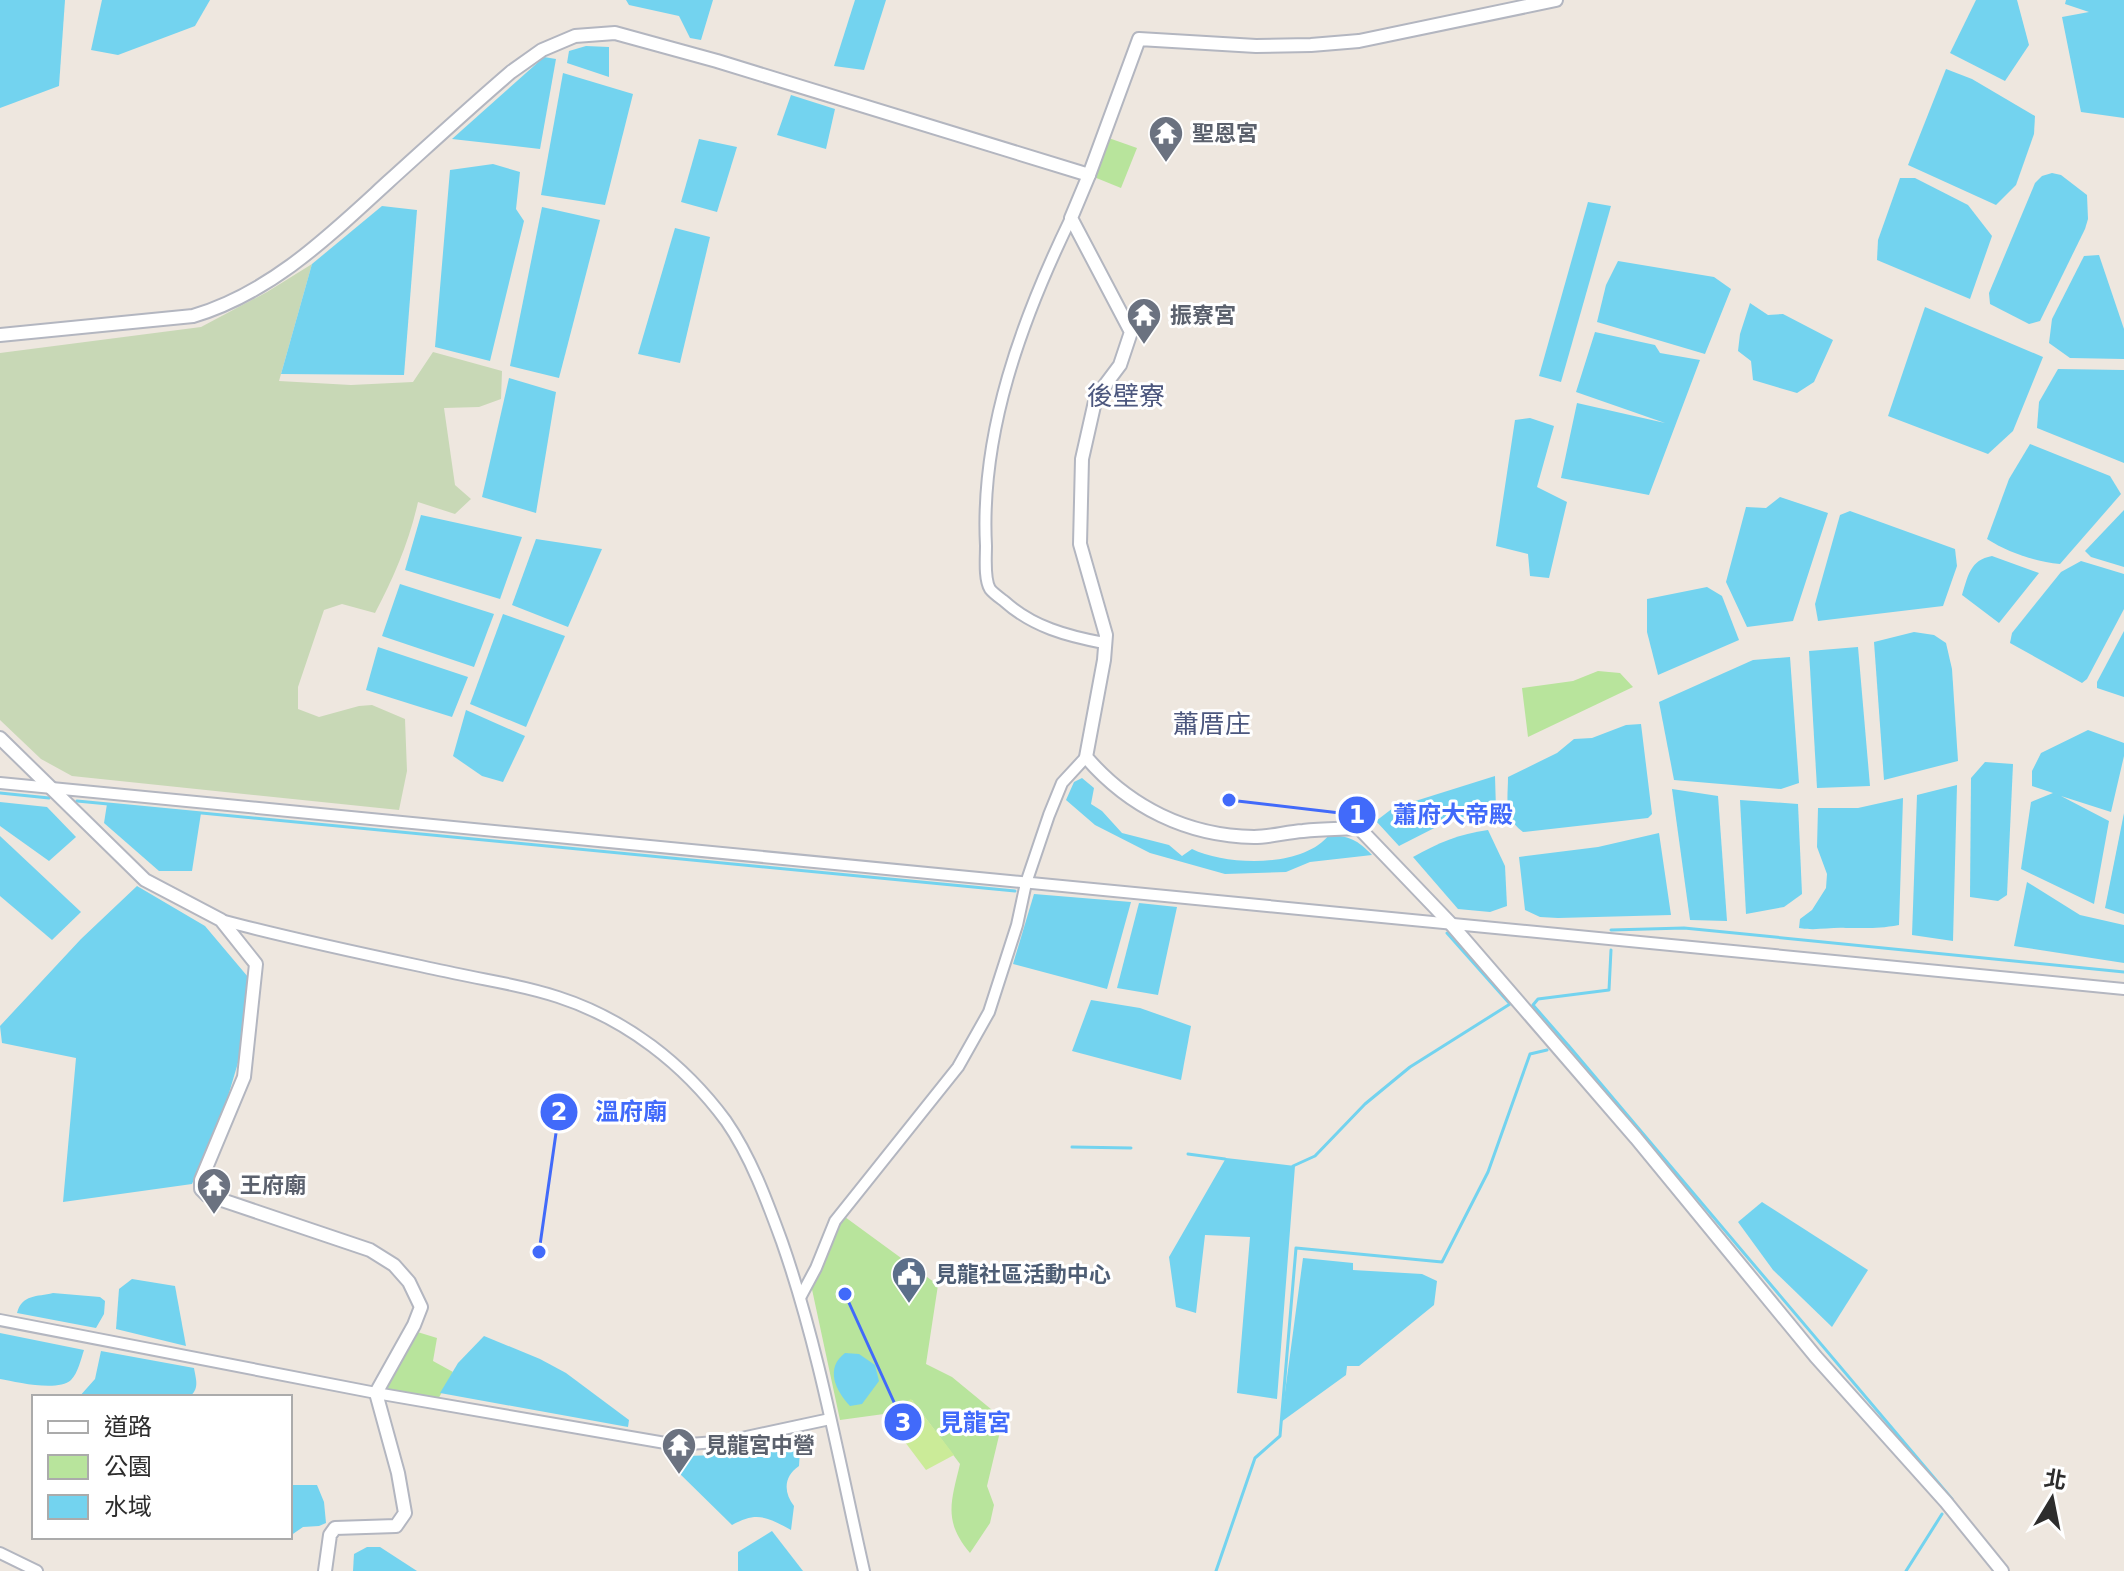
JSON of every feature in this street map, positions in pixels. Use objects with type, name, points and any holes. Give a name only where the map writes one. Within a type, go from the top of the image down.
[{"type":"street","points":[[1104,643],[1065,636],[1038,624],[990,588],[984,505],[997,420],[1012,360],[1045,272],[1089,175],[1139,39],[1256,46],[1359,41],[1556,0]]},
{"type":"street","points":[[0,335],[193,316],[252,292],[294,265],[511,72],[542,50],[575,36],[615,33],[717,61],[1089,175]]},
{"type":"street","points":[[801,1296],[835,1221],[958,1067],[989,1012],[1017,925],[1026,883],[1062,783],[1086,757],[1106,635],[1080,544],[1082,459],[1096,397],[1120,365],[1131,332],[1071,218]]},
{"type":"street","points":[[0,738],[145,880],[221,920],[558,997],[610,1019],[654,1046],[693,1081],[727,1122],[769,1207],[801,1296],[864,1571]]},
{"type":"street","points":[[1086,757],[1104,778],[1136,803],[1169,821],[1207,831],[1254,837],[1359,828],[1451,924],[1636,1138],[1816,1357],[1946,1502],[2002,1571]]},
{"type":"street","points":[[0,783],[2124,989]]},
{"type":"street","points":[[221,920],[256,964],[244,1077],[201,1180],[201,1189],[207,1195],[370,1250],[394,1265],[409,1282],[421,1307],[376,1393],[398,1473],[405,1513],[396,1526],[335,1528],[330,1535],[325,1571]]},
{"type":"street","points":[[0,1320],[376,1393],[677,1445],[728,1441],[830,1419]]},
{"type":"street","points":[[0,1553],[37,1571]]},
{"type":"green space","points":[[1103,136],[1137,148],[1121,188],[1089,175]]},
{"type":"green space","points":[[312,264],[279,381],[351,385],[413,382],[433,352],[502,371],[501,399],[479,407],[444,408],[455,485],[471,499],[455,514],[418,502],[400,559],[375,613],[342,604],[324,610],[298,687],[298,709],[319,717],[372,705],[405,719],[407,771],[399,810],[72,776],[41,759],[0,720],[0,353],[201,327]]},
{"type":"green space","points":[[1598,671],[1620,673],[1633,687],[1528,737],[1522,688],[1573,681]]},
{"type":"green space","points":[[845,1217],[938,1285],[926,1364],[952,1377],[1003,1419],[987,1486],[994,1505],[990,1523],[970,1553],[961,1542],[953,1521],[952,1500],[960,1464],[912,1400],[884,1414],[840,1420],[810,1280],[836,1228]]},
{"type":"green space","points":[[411,1330],[437,1338],[433,1361],[453,1372],[436,1403],[376,1393]]},
{"type":"green space","points":[[911,1399],[954,1455],[926,1470],[884,1414]]},
{"type":"water","points":[[0,0],[65,0],[59,86],[0,108]]},
{"type":"water","points":[[102,0],[210,0],[195,26],[118,55],[91,50]]},
{"type":"water","points":[[626,0],[713,0],[701,40],[690,38],[679,16],[629,5]]},
{"type":"water","points":[[855,0],[886,0],[864,70],[834,66]]},
{"type":"water","points":[[1976,0],[2017,0],[2029,45],[2005,81],[1950,53]]},
{"type":"water","points":[[2066,0],[2124,0],[2124,118],[2081,112],[2062,17],[2089,12],[2065,4]]},
{"type":"water","points":[[586,46],[609,47],[609,77],[567,63],[569,51]]},
{"type":"water","points":[[544,57],[556,59],[540,149],[452,139]]},
{"type":"water","points":[[1946,69],[1972,79],[2035,116],[2034,134],[2016,185],[1996,205],[1908,165]]},
{"type":"water","points":[[563,73],[633,94],[605,205],[541,195]]},
{"type":"water","points":[[791,95],[835,109],[826,149],[777,135]]},
{"type":"water","points":[[699,139],[737,147],[717,212],[681,202]]},
{"type":"water","points":[[493,164],[520,172],[516,209],[524,221],[490,361],[435,347],[450,170]]},
{"type":"water","points":[[2052,173],[2061,175],[2087,195],[2088,219],[2040,321],[2029,324],[1990,304],[1989,293],[2035,183],[2042,176]]},
{"type":"water","points":[[1900,178],[1915,178],[1968,205],[1992,236],[1970,299],[1877,260],[1878,240]]},
{"type":"water","points":[[1588,202],[1611,206],[1561,382],[1539,376]]},
{"type":"water","points":[[382,206],[417,210],[404,375],[281,374],[312,264]]},
{"type":"water","points":[[542,207],[600,220],[559,378],[510,366]]},
{"type":"water","points":[[675,228],[710,237],[680,363],[638,354]]},
{"type":"water","points":[[2099,255],[2124,329],[2124,359],[2070,358],[2049,343],[2052,319],[2084,256]]},
{"type":"water","points":[[1618,261],[1714,277],[1731,289],[1705,354],[1597,322],[1606,285]]},
{"type":"water","points":[[1750,303],[1768,315],[1783,314],[1833,340],[1814,382],[1797,393],[1753,380],[1751,361],[1738,351]]},
{"type":"water","points":[[1925,307],[2043,357],[2013,431],[1988,454],[1888,416]]},
{"type":"water","points":[[1595,332],[1655,345],[1660,353],[1700,360],[1649,495],[1561,478],[1577,403],[1665,423],[1576,392]]},
{"type":"water","points":[[2058,369],[2124,370],[2124,463],[2037,428],[2039,402]]},
{"type":"water","points":[[509,378],[556,392],[536,513],[482,497]]},
{"type":"water","points":[[1530,418],[1554,426],[1537,487],[1567,502],[1549,578],[1530,576],[1528,554],[1496,546],[1515,420]]},
{"type":"water","points":[[2030,444],[2110,476],[2121,494],[2060,564],[2022,556],[1987,539],[2009,479]]},
{"type":"water","points":[[1780,497],[1828,513],[1793,621],[1747,627],[1726,582],[1746,507],[1766,508]]},
{"type":"water","points":[[2124,510],[2124,567],[2091,557],[2085,551]]},
{"type":"water","points":[[1850,511],[1955,549],[1957,566],[1943,606],[1818,621],[1815,604],[1840,515]]},
{"type":"water","points":[[421,515],[522,537],[500,599],[405,570]]},
{"type":"water","points":[[536,539],[602,549],[568,627],[512,605]]},
{"type":"water","points":[[1992,556],[2039,573],[1999,623],[1962,595],[1974,565]]},
{"type":"water","points":[[2081,561],[2124,574],[2124,609],[2082,683],[2010,643],[2012,633],[2061,572]]},
{"type":"water","points":[[400,584],[494,614],[474,667],[382,636]]},
{"type":"water","points":[[1707,587],[1722,596],[1739,640],[1658,675],[1647,632],[1647,599]]},
{"type":"water","points":[[503,614],[565,636],[526,727],[470,704]]},
{"type":"water","points":[[2124,631],[2124,697],[2097,688],[2097,682]]},
{"type":"water","points":[[1914,632],[1934,635],[1946,643],[1952,669],[1958,761],[1884,780],[1874,642]]},
{"type":"water","points":[[378,647],[468,677],[452,717],[366,690]]},
{"type":"water","points":[[1858,647],[1870,786],[1817,788],[1809,651]]},
{"type":"water","points":[[1790,657],[1799,783],[1781,789],[1674,780],[1659,702],[1753,660]]},
{"type":"water","points":[[466,710],[525,736],[503,782],[482,776],[453,756]]},
{"type":"water","points":[[1641,724],[1652,814],[1648,818],[1523,832],[1512,820],[1508,808],[1508,777],[1557,753],[1574,739],[1592,738],[1626,725]]},
{"type":"water","points":[[2088,730],[2124,743],[2124,756],[2111,812],[2061,796],[2109,821],[2094,904],[2021,869],[2031,802],[2053,793],[2032,786],[2032,771],[2041,753]]},
{"type":"water","points":[[1985,762],[2013,764],[2007,895],[1998,901],[1970,897],[1971,778]]},
{"type":"water","points":[[1495,776],[1496,810],[1450,820],[1399,846],[1376,821],[1393,808]]},
{"type":"water","points":[[1082,778],[1094,788],[1091,804],[1102,811],[1122,833],[1169,845],[1182,856],[1192,849],[1225,859],[1264,861],[1302,854],[1329,835],[1353,840],[1372,855],[1310,862],[1286,872],[1225,874],[1150,853],[1095,825],[1066,800],[1074,782]]},
{"type":"water","points":[[1957,785],[1953,941],[1912,935],[1917,795]]},
{"type":"water","points":[[1672,789],[1718,796],[1727,921],[1690,920]]},
{"type":"water","points":[[1903,798],[1899,925],[1799,928],[1800,919],[1812,910],[1826,888],[1827,874],[1817,847],[1818,808],[1858,808]]},
{"type":"water","points":[[1740,800],[1798,804],[1802,894],[1784,907],[1746,914]]},
{"type":"water","points":[[0,802],[47,807],[76,837],[49,861],[0,826]]},
{"type":"water","points":[[107,804],[201,813],[192,871],[159,871],[104,823]]},
{"type":"water","points":[[2124,813],[2124,914],[2105,908]]},
{"type":"water","points":[[1488,830],[1505,866],[1507,906],[1490,912],[1458,909],[1413,857],[1449,840]]},
{"type":"water","points":[[1659,833],[1671,915],[1558,918],[1540,917],[1525,910],[1519,857],[1598,847]]},
{"type":"water","points":[[0,836],[81,912],[52,940],[0,896]]},
{"type":"water","points":[[2027,882],[2080,915],[2124,925],[2124,963],[2014,946]]},
{"type":"water","points":[[137,886],[205,926],[248,977],[240,1056],[221,1120],[192,1184],[63,1202],[76,1058],[2,1043],[0,1026],[81,939]]},
{"type":"water","points":[[1034,894],[1131,902],[1107,989],[1013,964]]},
{"type":"water","points":[[1139,903],[1177,907],[1158,995],[1117,988]]},
{"type":"water","points":[[1091,1000],[1140,1008],[1191,1026],[1181,1080],[1072,1051]]},
{"type":"water","points":[[1226,1158],[1295,1166],[1277,1399],[1237,1393],[1250,1237],[1205,1235],[1196,1313],[1176,1307],[1169,1257]]},
{"type":"water","points":[[1762,1202],[1868,1270],[1832,1327],[1773,1270],[1738,1222]]},
{"type":"water","points":[[1303,1258],[1353,1263],[1353,1270],[1422,1274],[1437,1281],[1434,1305],[1359,1366],[1347,1366],[1346,1375],[1281,1422]]},
{"type":"water","points":[[132,1279],[175,1286],[186,1346],[116,1329],[119,1289]]},
{"type":"water","points":[[53,1293],[100,1297],[105,1301],[104,1314],[96,1328],[17,1313],[26,1299]]},
{"type":"water","points":[[0,1333],[84,1350],[76,1374],[65,1384],[57,1385],[0,1379]]},
{"type":"water","points":[[484,1336],[566,1373],[629,1420],[628,1427],[440,1393],[458,1363]]},
{"type":"water","points":[[101,1351],[194,1368],[196,1384],[191,1395],[81,1395],[95,1379]]},
{"type":"water","points":[[845,1353],[859,1354],[875,1365],[879,1381],[862,1404],[850,1406],[834,1379],[835,1365]]},
{"type":"water","points":[[801,1435],[799,1466],[790,1474],[787,1484],[794,1506],[791,1530],[762,1517],[748,1518],[732,1525],[678,1472],[687,1456],[716,1455]]},
{"type":"water","points":[[292,1485],[317,1485],[324,1502],[326,1523],[303,1527],[292,1535]]},
{"type":"water","points":[[772,1531],[803,1571],[738,1571],[738,1552]]},
{"type":"water","points":[[367,1547],[380,1547],[417,1571],[353,1571],[354,1554]]},
{"type":"waterway","points":[[0,793],[49,798]]},
{"type":"waterway","points":[[77,801],[1015,891]]},
{"type":"waterway","points":[[1611,930],[1684,928],[2124,972]]},
{"type":"waterway","points":[[1293,1166],[1315,1156],[1365,1104],[1410,1067],[1510,1004],[1447,933]]},
{"type":"waterway","points":[[1567,1044],[1533,1005],[1538,999],[1609,990],[1611,950]]},
{"type":"waterway","points":[[1568,1045],[1952,1499]]},
{"type":"waterway","points":[[1216,1571],[1255,1458],[1280,1436],[1296,1248],[1442,1262],[1488,1172],[1530,1054],[1547,1050]]},
{"type":"waterway","points":[[1072,1147],[1131,1148]]},
{"type":"waterway","points":[[1188,1154],[1225,1159]]},
{"type":"waterway","points":[[1906,1571],[1942,1514]]},
{"type":"place","name":"聖恩宮","points":[[1166,164]]},
{"type":"place","name":"振寮宮","points":[[1144,346]]},
{"type":"place","name":"蕭府大帝殿","points":[[1229,800]]},
{"type":"place","name":"王府廟","points":[[214,1216]]},
{"type":"place","name":"溫府廟","points":[[539,1252]]},
{"type":"place","name":"見龍宮","points":[[845,1294]]},
{"type":"place","name":"見龍社區活動中心","points":[[909,1305]]},
{"type":"place","name":"見龍宮中營","points":[[679,1476]]},
{"type":"district","name":"後壁寮","points":[[1126,396]]},
{"type":"district","name":"蕭厝庄","points":[[1212,724]]}]
